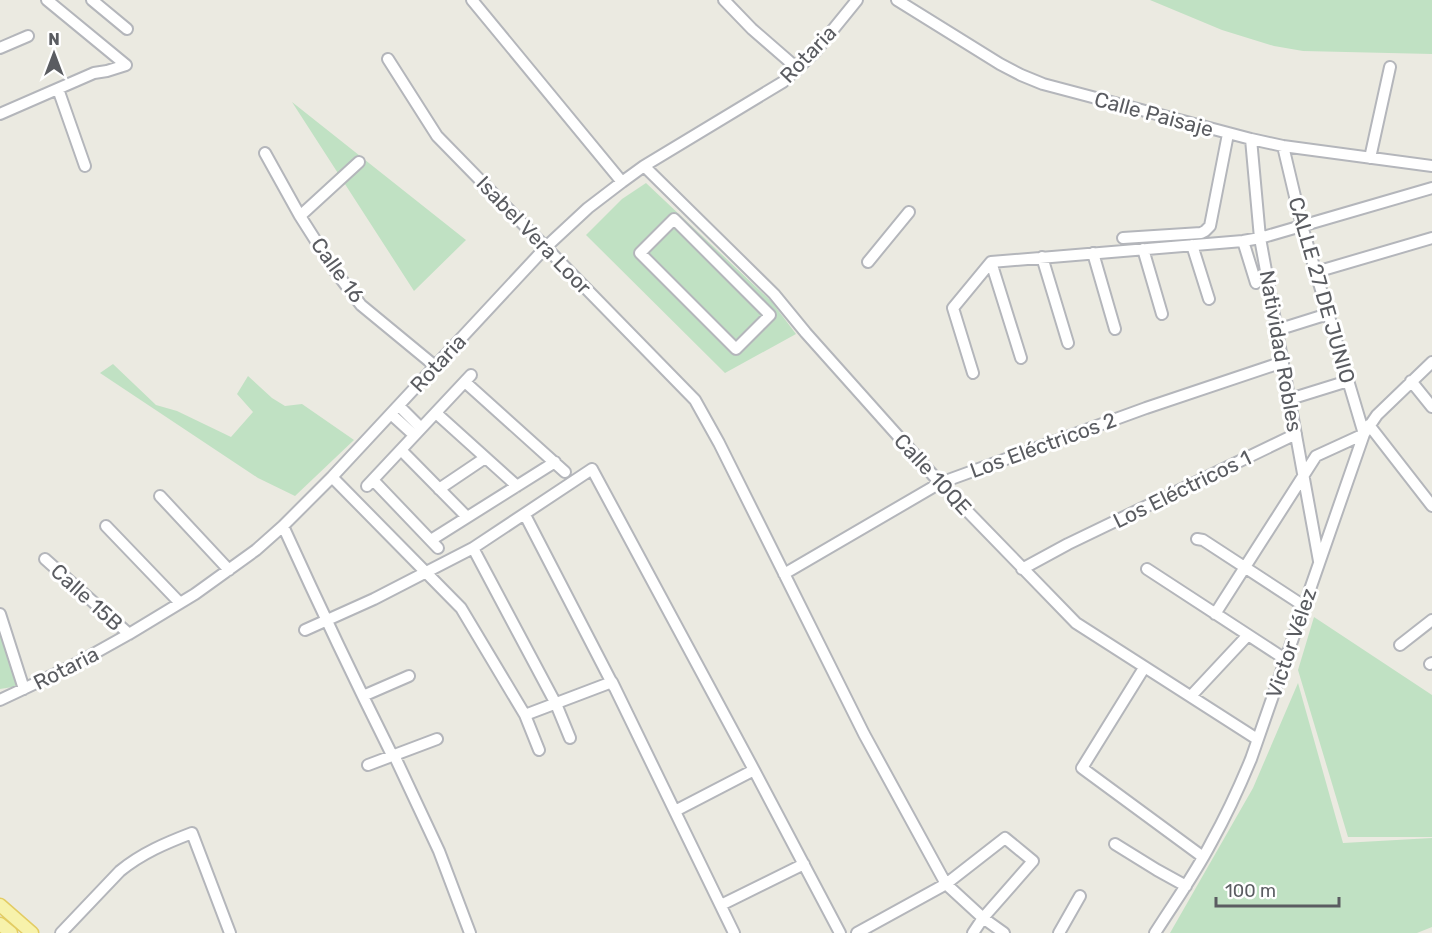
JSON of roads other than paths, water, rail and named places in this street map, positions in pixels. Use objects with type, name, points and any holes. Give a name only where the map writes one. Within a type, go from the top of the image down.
[{"type":"main road","points":[[0,904],[32,933]]},
{"type":"main road","points":[[0,924],[11,933]]},
{"type":"street","points":[[0,114],[94,73],[126,65],[47,0]]},
{"type":"street","points":[[92,0],[127,29]]},
{"type":"street","points":[[472,0],[622,182]]},
{"type":"street","points":[[724,0],[752,29],[798,69]]},
{"type":"street","name":"Rotaria","points":[[0,700],[70,667],[129,634],[230,570],[256,550],[332,477],[546,247],[588,208],[644,166],[771,91],[814,53],[857,0]]},
{"type":"street","name":"Calle Paisaje","points":[[897,0],[1000,64],[1043,84],[1228,134],[1282,146],[1432,166]]},
{"type":"street","points":[[0,48],[28,36]]},
{"type":"street","name":"Isabel Vera Loor","points":[[387,59],[437,136],[695,400],[719,443],[864,734],[946,884],[982,918],[1004,933]]},
{"type":"street","points":[[1370,158],[1390,68]]},
{"type":"street","points":[[58,89],[86,165]]},
{"type":"street","points":[[1123,238],[1201,233],[1208,228],[1228,134]]},
{"type":"street","name":"Natividad Robles","points":[[1251,139],[1260,238],[1319,561]]},
{"type":"street","name":"CALLE 27 DE JUNIO","points":[[1282,146],[1302,226],[1328,314],[1348,381],[1366,429]]},
{"type":"street","name":"Calle 16","points":[[265,153],[300,216],[335,271],[361,305],[435,366]]},
{"type":"street","points":[[300,216],[359,162]]},
{"type":"street","name":"Calle 10QE","points":[[644,166],[774,294],[940,483],[1076,623],[1257,739]]},
{"type":"street","points":[[973,373],[953,308],[991,262],[1243,241],[1432,188]]},
{"type":"street","points":[[868,262],[909,212]]},
{"type":"street","points":[[674,219],[770,315],[736,349],[640,253],[674,219]]},
{"type":"street","points":[[1316,272],[1432,238]]},
{"type":"street","points":[[1243,241],[1256,284]]},
{"type":"street","points":[[1192,245],[1209,299]]},
{"type":"street","points":[[1143,249],[1162,314]]},
{"type":"street","points":[[1092,253],[1115,329]]},
{"type":"street","points":[[1042,257],[1068,343]]},
{"type":"street","points":[[991,262],[1021,358]]},
{"type":"street","points":[[1277,330],[1328,314]]},
{"type":"street","name":"Los Eléctricos 2","points":[[784,574],[940,483],[1146,408],[1283,362]]},
{"type":"street","name":"Victor Vélez","points":[[1155,933],[1203,857],[1241,782],[1366,429],[1377,415],[1432,362]]},
{"type":"street","points":[[555,462],[466,517],[434,544],[370,483],[468,379],[566,472]]},
{"type":"street","points":[[1290,399],[1348,381]]},
{"type":"street","points":[[1411,381],[1432,407]]},
{"type":"street","points":[[395,410],[418,432]]},
{"type":"street","points":[[436,413],[517,486]]},
{"type":"street","points":[[1215,614],[1316,456],[1366,429],[1432,506]]},
{"type":"street","name":"Los Eléctricos 1","points":[[1022,569],[1068,544],[1296,434]]},
{"type":"street","points":[[401,450],[466,517]]},
{"type":"street","points":[[439,489],[485,458]]},
{"type":"street","points":[[305,630],[374,599],[473,548],[592,469],[840,933]]},
{"type":"street","points":[[332,477],[465,614],[525,716],[539,750]]},
{"type":"street","points":[[160,496],[230,570]]},
{"type":"street","points":[[525,515],[612,682],[734,933]]},
{"type":"street","points":[[106,526],[180,603]]},
{"type":"street","points":[[283,526],[326,621],[439,851],[470,933]]},
{"type":"street","points":[[1197,539],[1203,540],[1304,606]]},
{"type":"street","points":[[473,548],[556,704],[570,738]]},
{"type":"street","name":"Calle 15B","points":[[45,559],[129,634]]},
{"type":"street","points":[[1148,570],[1285,659]]},
{"type":"street","points":[[0,615],[24,690]]},
{"type":"street","points":[[1400,645],[1432,620]]},
{"type":"street","points":[[1191,696],[1248,635]]},
{"type":"street","points":[[1144,668],[1082,768],[1203,857]]},
{"type":"street","points":[[363,696],[409,676]]},
{"type":"street","points":[[525,716],[612,682]]},
{"type":"street","points":[[368,765],[437,738]]},
{"type":"street","points":[[675,811],[754,770]]},
{"type":"street","points":[[61,933],[131,862],[158,846],[192,833],[230,933]]},
{"type":"street","points":[[857,933],[946,884],[1005,838],[1033,861],[982,918],[973,933]]},
{"type":"street","points":[[1115,844],[1186,886]]},
{"type":"street","points":[[721,905],[804,864]]},
{"type":"street","points":[[1059,933],[1080,896]]}]
